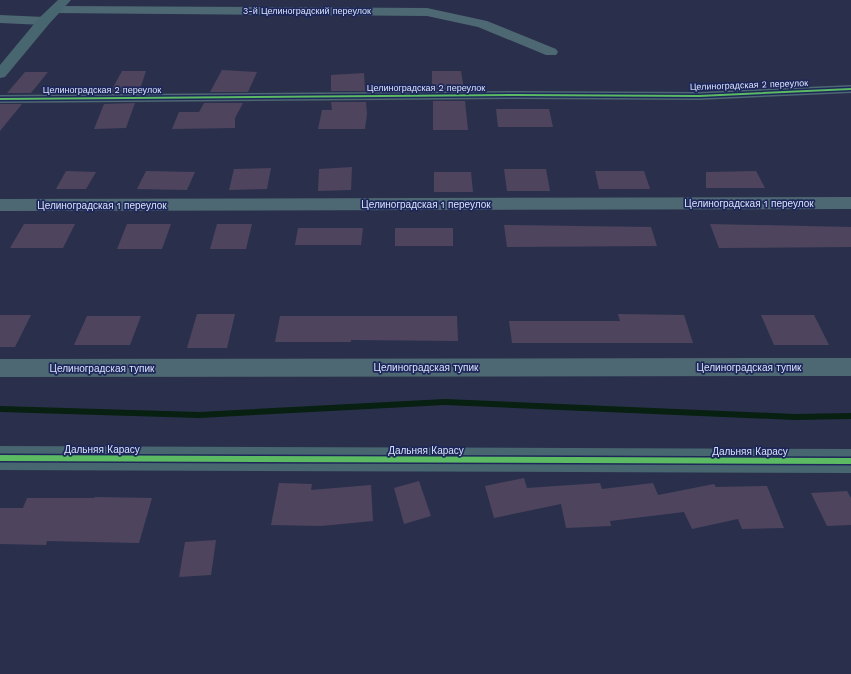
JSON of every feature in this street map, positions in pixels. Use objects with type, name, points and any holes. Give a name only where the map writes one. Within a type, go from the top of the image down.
[{"type":"street","points":[[0,74],[44,21],[65,0]]},
{"type":"street","name":"3-й Целиноградский переулок","points":[[56,10],[427,12],[482,24],[551,52]]},
{"type":"street","points":[[0,19],[44,21]]},
{"type":"street","name":"Целиноградская 2 переулок","points":[[0,99],[508,95],[699,96],[851,89]]},
{"type":"street","name":"Целиноградская 1 переулок","points":[[0,205],[851,203]]},
{"type":"street","name":"Целиноградская тупик","points":[[0,368],[851,367]]},
{"type":"street","name":"Дальняя Карасу","points":[[0,458],[851,460]]},
{"type":"building","points":[[222,70],[257,72],[248,92],[210,92]]},
{"type":"building","points":[[122,71],[146,71],[139,92],[110,93]]},
{"type":"building","points":[[432,71],[461,71],[464,90],[432,90]]},
{"type":"building","points":[[25,72],[48,72],[31,93],[7,93]]},
{"type":"building","points":[[364,73],[365,91],[331,91],[331,75]]},
{"type":"building","points":[[433,101],[465,101],[468,130],[433,130]]},
{"type":"building","points":[[331,102],[366,102],[367,114],[365,129],[318,129],[322,110],[332,110]]},
{"type":"building","points":[[135,103],[126,128],[94,129],[104,104]]},
{"type":"building","points":[[204,103],[243,103],[235,118],[235,128],[172,129],[179,112],[199,112]]},
{"type":"building","points":[[0,104],[22,104],[0,131]]},
{"type":"building","points":[[496,109],[549,109],[553,127],[498,127]]},
{"type":"building","points":[[352,167],[351,190],[318,191],[319,169]]},
{"type":"building","points":[[271,168],[267,189],[229,190],[234,169]]},
{"type":"building","points":[[504,169],[546,169],[550,191],[507,191]]},
{"type":"building","points":[[66,171],[96,172],[86,189],[56,189]]},
{"type":"building","points":[[146,171],[195,172],[187,190],[137,189]]},
{"type":"building","points":[[595,171],[644,171],[650,189],[599,189]]},
{"type":"building","points":[[756,171],[765,188],[706,188],[706,172]]},
{"type":"building","points":[[434,172],[471,172],[473,192],[434,192]]},
{"type":"building","points":[[24,224],[75,224],[63,248],[10,248]]},
{"type":"building","points":[[127,224],[171,224],[162,249],[117,249]]},
{"type":"building","points":[[217,224],[252,224],[246,249],[210,249]]},
{"type":"building","points":[[710,224],[851,227],[851,247],[719,248]]},
{"type":"building","points":[[504,225],[651,227],[657,246],[507,247]]},
{"type":"building","points":[[298,228],[363,228],[361,245],[295,245]]},
{"type":"building","points":[[395,228],[453,228],[453,246],[395,246]]},
{"type":"building","points":[[197,314],[235,314],[227,348],[187,348]]},
{"type":"building","points":[[618,314],[684,315],[693,343],[512,343],[509,321],[620,321]]},
{"type":"building","points":[[0,315],[31,315],[15,347],[0,347]]},
{"type":"building","points":[[761,315],[814,315],[829,345],[774,345]]},
{"type":"building","points":[[87,316],[141,316],[130,345],[74,345]]},
{"type":"building","points":[[280,316],[457,316],[458,341],[351,340],[351,342],[275,342]]},
{"type":"building","points":[[524,478],[527,488],[600,483],[602,489],[653,483],[658,495],[714,484],[716,487],[767,486],[784,528],[742,529],[738,519],[692,529],[684,512],[610,521],[611,526],[566,528],[561,504],[494,518],[485,486]]},
{"type":"building","points":[[419,481],[431,516],[404,524],[394,488]]},
{"type":"building","points":[[279,483],[312,484],[311,490],[371,485],[373,521],[321,526],[271,525]]},
{"type":"building","points":[[847,491],[851,498],[851,525],[827,526],[811,493]]},
{"type":"building","points":[[27,498],[152,498],[139,543],[47,541],[46,545],[0,544],[0,508],[23,508]]},
{"type":"building","points":[[216,540],[211,575],[179,577],[185,542]]},
{"type":"waterway","points":[[0,409],[199,415],[445,402],[795,417],[851,416]]},
{"type":"cycle path","points":[[0,99],[516,95],[699,96],[851,89]]},
{"type":"cycle path","points":[[0,458],[851,461]]}]
